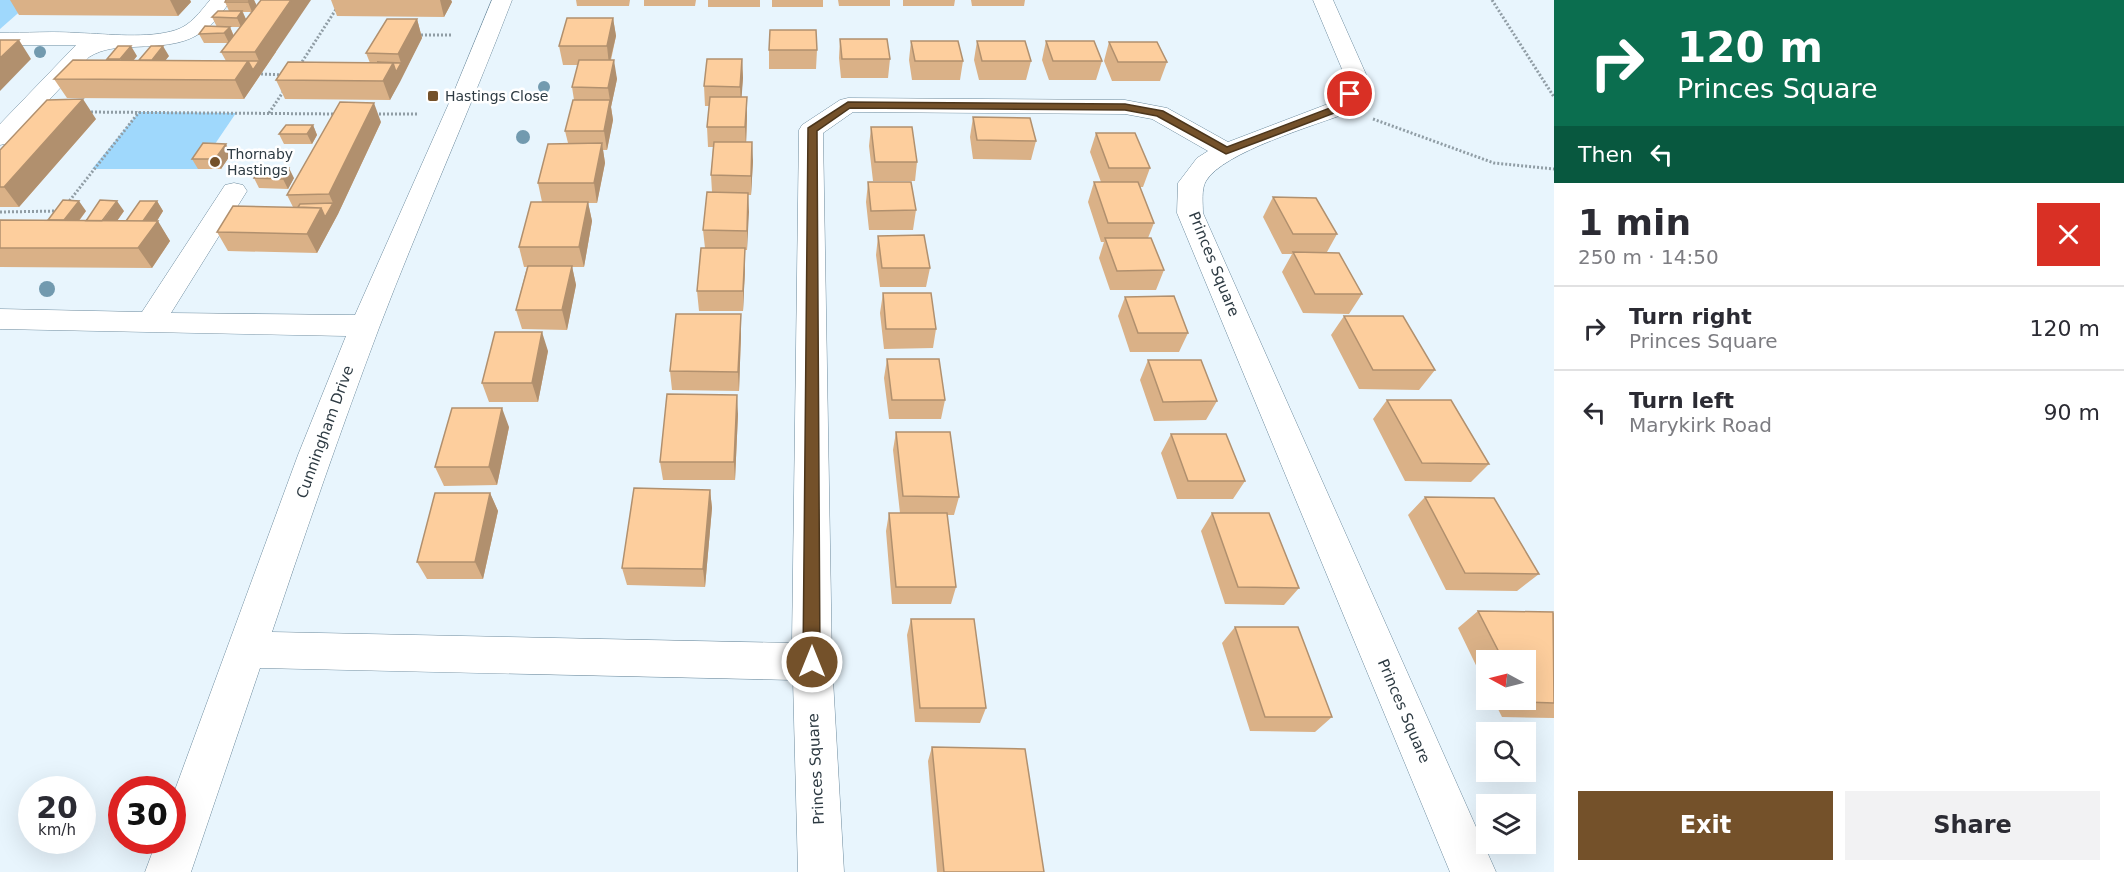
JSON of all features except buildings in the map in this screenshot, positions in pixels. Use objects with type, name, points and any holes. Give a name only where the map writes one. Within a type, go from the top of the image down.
[{"type":"street","points":[[0,39],[81,39],[98,42],[163,39],[198,27],[221,0]]},
{"type":"street","name":"Cunningham Drive","points":[[168,872],[246,650],[365,326],[502,0]]},
{"type":"street","points":[[1226,151],[1341,107],[1359,81],[1323,0]]},
{"type":"street","points":[[0,138],[81,52],[98,42]]},
{"type":"street","name":"Princes Square","points":[[821,872],[812,662],[812,130],[848,105],[1125,107],[1160,113],[1226,151],[1206,164],[1191,183],[1190,213],[1473,872]]},
{"type":"street","points":[[150,323],[234,191]]},
{"type":"street","points":[[0,319],[365,326]]},
{"type":"street","points":[[246,650],[812,662]]},
{"type":"path","points":[[297,69],[342,0]]},
{"type":"path","points":[[1492,0],[1554,97]]},
{"type":"path","points":[[407,35],[488,35]]},
{"type":"path","points":[[261,74],[294,75]]},
{"type":"path","points":[[269,114],[288,85]]},
{"type":"path","points":[[1341,107],[1494,163],[1554,169]]},
{"type":"path","points":[[27,111],[340,114]]},
{"type":"path","points":[[0,212],[61,211],[139,112]]},
{"type":"path","points":[[375,114],[456,114]]},
{"type":"shaded area","points":[[0,0],[33,0],[0,29]]},
{"type":"shaded area","points":[[139,112],[236,113],[198,169],[92,169]]},
{"type":"place","name":"Hastings Close","points":[[433,96]]},
{"type":"place","name":"Thornaby Hastings","points":[[215,162]]},
{"type":"route","points":[[812,662],[812,130],[848,105],[1125,107],[1160,113],[1226,151],[1341,107],[1350,94]]}]
